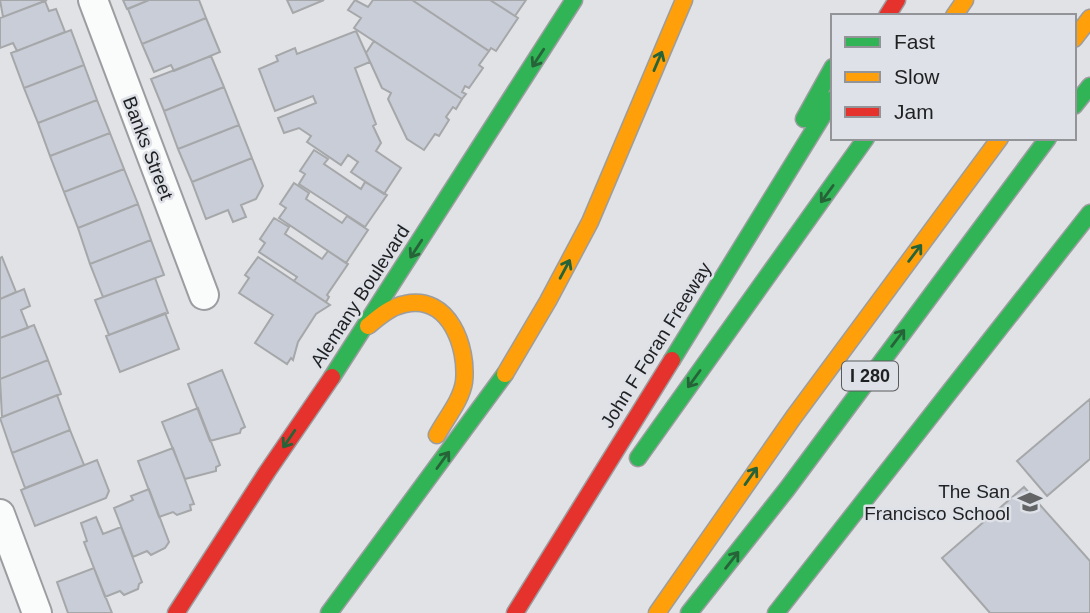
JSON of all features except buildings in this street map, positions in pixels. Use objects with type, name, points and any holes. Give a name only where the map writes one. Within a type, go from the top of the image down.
[{"type":"main road","name":"Alemany Boulevard","points":[[176,613],[267,472],[365,330],[575,0]]},
{"type":"main road","points":[[329,613],[502,379],[548,301],[590,222],[684,0]]},
{"type":"main road","points":[[1076,36],[1090,18]]},
{"type":"main road","points":[[641,408],[831,71]]},
{"type":"main road","points":[[1076,104],[1090,86]]},
{"type":"main road","name":"John F Foran Freeway","points":[[515,613],[831,102]]},
{"type":"main road","points":[[631,467],[865,140]]},
{"type":"main road","points":[[656,613],[793,418],[999,140]]},
{"type":"main road","name":"I 280","points":[[690,613],[787,489],[1047,140]]},
{"type":"main road","points":[[776,613],[1090,213]]},
{"type":"main road","points":[[365,330],[380,315],[399,304],[421,302],[442,312],[459,333],[465,359],[464,385],[373,554]]},
{"type":"main road","points":[[527,613],[575,546]]},
{"type":"street","name":"Banks Street","points":[[93,0],[204,295]]},
{"type":"street","points":[[0,514],[37,613]]},
{"type":"traffic: fast","points":[[332,377],[574,0]]},
{"type":"traffic: fast","points":[[804,119],[831,71]]},
{"type":"traffic: fast","points":[[1076,104],[1090,86]]},
{"type":"traffic: fast","points":[[672,360],[831,102]]},
{"type":"traffic: fast","points":[[638,458],[865,140]]},
{"type":"traffic: fast","points":[[689,613],[787,489],[1047,140]]},
{"type":"traffic: fast","points":[[776,613],[1090,213]]},
{"type":"traffic: fast","points":[[329,613],[505,374]]},
{"type":"traffic: slow","points":[[505,374],[590,222],[684,0]]},
{"type":"traffic: slow","points":[[955,14],[965,0]]},
{"type":"traffic: slow","points":[[1076,36],[1090,18]]},
{"type":"traffic: slow","points":[[657,613],[793,418],[999,140]]},
{"type":"traffic: slow","points":[[368,326],[394,307],[420,303],[433,307],[453,326],[463,354],[464,382],[457,403],[437,435]]},
{"type":"traffic: jam","points":[[888,14],[897,0]]},
{"type":"traffic: jam","points":[[515,613],[672,360]]},
{"type":"traffic: jam","points":[[176,613],[332,377]]},
{"type":"place","name":"The San Francisco School","points":[[1030,502]]}]
